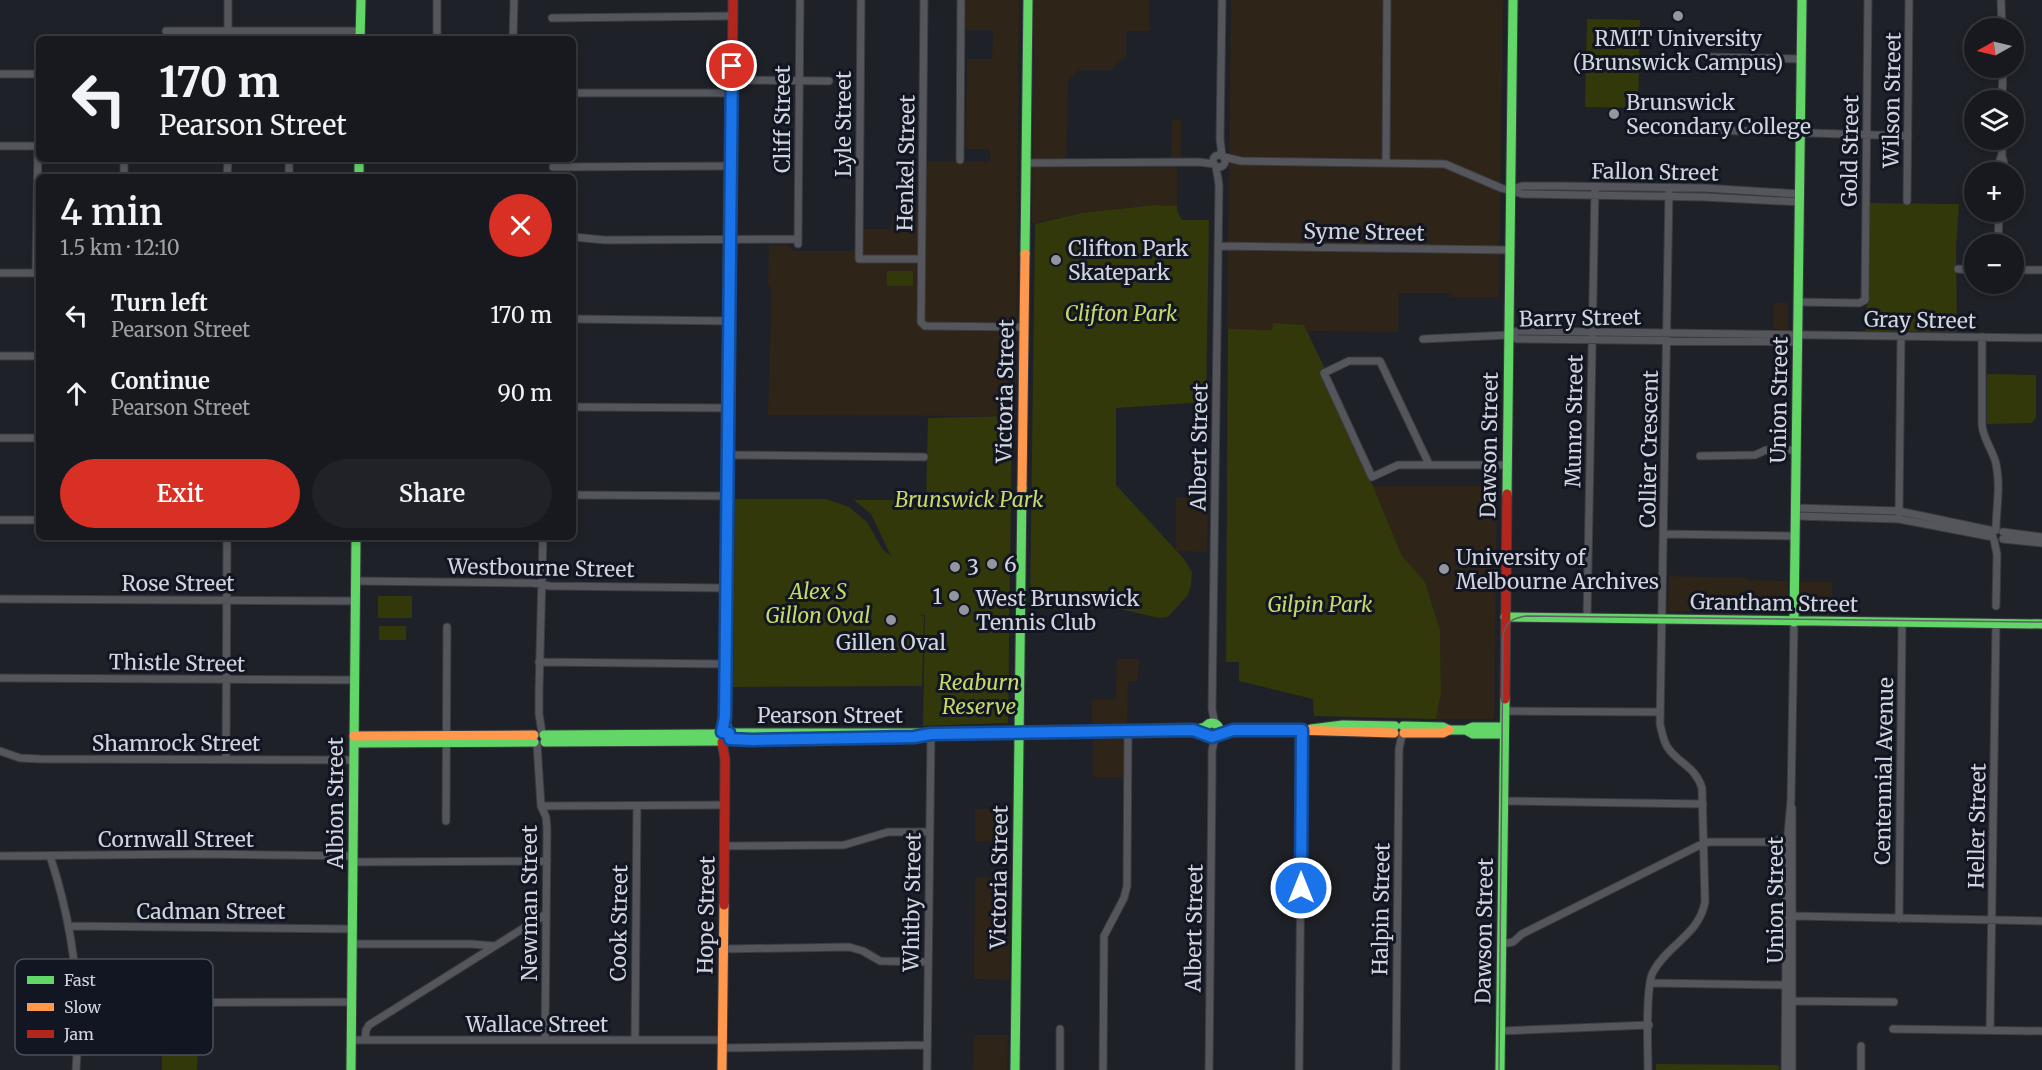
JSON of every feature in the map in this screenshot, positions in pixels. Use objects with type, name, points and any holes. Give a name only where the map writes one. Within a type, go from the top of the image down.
[{"type":"street","points":[[228,0],[228,35]]},
{"type":"street","points":[[166,32],[228,35],[361,35],[361,0]]},
{"type":"street","points":[[437,0],[437,36]]},
{"type":"street","points":[[513,0],[513,36]]},
{"type":"street","name":"Hope Street","points":[[722,1070],[725,588],[733,0]]},
{"type":"street","name":"Cliff Street","points":[[730,239],[798,242],[800,0]]},
{"type":"street","name":"Lyle Street","points":[[861,0],[859,259],[921,259]]},
{"type":"street","name":"Henkel Street","points":[[924,0],[921,320],[923,325],[1023,327]]},
{"type":"street","points":[[960,160],[961,0]]},
{"type":"street","name":"Victoria Street","points":[[1015,1070],[1028,0]]},
{"type":"street","name":"Albert Street","points":[[1209,1070],[1221,0]]},
{"type":"street","points":[[1386,163],[1387,0]]},
{"type":"street","name":"Dawson Street","points":[[1500,1070],[1513,0]]},
{"type":"street","name":"Union Street","points":[[1792,1070],[1789,1001],[1786,985],[1794,622],[1802,0]]},
{"type":"street","name":"Gold Street","points":[[1798,302],[1864,302],[1868,0]]},
{"type":"street","name":"Wilson Street","points":[[1907,201],[1909,0]]},
{"type":"street","points":[[2001,0],[2001,18]]},
{"type":"street","points":[[552,18],[732,16]]},
{"type":"street","points":[[1710,57],[1801,59]]},
{"type":"street","points":[[0,74],[36,74]]},
{"type":"street","points":[[732,80],[829,81]]},
{"type":"street","points":[[576,93],[732,93]]},
{"type":"street","points":[[1709,130],[1801,135],[1908,136]]},
{"type":"street","points":[[0,146],[36,146]]},
{"type":"street","points":[[2002,150],[2003,162]]},
{"type":"street","points":[[1999,162],[2002,154]]},
{"type":"street","name":"Fallon Street","points":[[1025,163],[1241,161],[1445,164],[1510,190],[1522,186],[1669,193],[1704,188],[1800,198]]},
{"type":"street","points":[[553,167],[731,166]]},
{"type":"street","name":"Munro Street","points":[[1587,619],[1595,191]]},
{"type":"street","name":"Collier Crescent","points":[[1648,1070],[1650,983],[1653,972],[1698,923],[1705,902],[1702,788],[1696,774],[1674,755],[1664,741],[1660,724],[1669,193]]},
{"type":"street","points":[[576,237],[605,240],[730,239]]},
{"type":"street","name":"Syme Street","points":[[1218,246],[1510,250]]},
{"type":"street","points":[[1958,269],[1964,269]]},
{"type":"street","points":[[2024,270],[2042,270]]},
{"type":"street","points":[[0,273],[36,273]]},
{"type":"street","points":[[576,320],[730,321]]},
{"type":"street","name":"Barry Street","points":[[1423,339],[1509,335],[1517,339],[1592,336],[1797,339]]},
{"type":"street","points":[[1899,515],[1901,336]]},
{"type":"street","name":"Gray Street","points":[[1797,339],[1901,336],[2042,338]]},
{"type":"street","points":[[1982,337],[1982,425],[1997,466],[1996,606]]},
{"type":"street","points":[[0,356],[36,356]]},
{"type":"street","points":[[1429,464],[1380,361],[1349,361],[1324,373],[1372,477],[1398,465],[1507,465]]},
{"type":"street","points":[[576,407],[729,408]]},
{"type":"street","points":[[0,438],[36,438]]},
{"type":"street","points":[[1700,456],[1755,455],[1766,450],[1796,450]]},
{"type":"street","points":[[728,455],[924,457]]},
{"type":"street","points":[[576,495],[728,496]]},
{"type":"street","points":[[1795,512],[1899,515],[2042,543]]},
{"type":"street","points":[[0,520],[36,520]]},
{"type":"street","points":[[1664,534],[1795,536]]},
{"type":"street","points":[[1998,535],[2042,537]]},
{"type":"street","points":[[226,759],[227,540]]},
{"type":"street","name":"Albion Street","points":[[351,1070],[356,540]]},
{"type":"street","name":"Newman Street","points":[[543,540],[539,662],[539,766],[541,806],[547,821],[545,1040]]},
{"type":"street","name":"Westbourne Street","points":[[355,581],[725,588]]},
{"type":"street","name":"Rose Street","points":[[0,599],[355,601]]},
{"type":"street","name":"Grantham Street","points":[[1505,617],[2042,624]]},
{"type":"street","name":"Centennial Avenue","points":[[1899,919],[1902,623]]},
{"type":"street","name":"Heller Street","points":[[1990,1030],[1996,623]]},
{"type":"street","points":[[446,821],[447,627]]},
{"type":"street","points":[[539,662],[725,664]]},
{"type":"street","name":"Thistle Street","points":[[0,678],[354,680]]},
{"type":"street","points":[[1504,711],[1660,712]]},
{"type":"street","points":[[1212,730],[1399,731],[1443,734],[1449,730],[1466,730],[1473,727],[1504,730]]},
{"type":"street","name":"Pearson Street","points":[[354,740],[695,734],[725,737],[872,739],[931,734],[1212,730]]},
{"type":"street","points":[[1299,1070],[1305,730]]},
{"type":"street","name":"Halpin Street","points":[[1396,1070],[1399,731]]},
{"type":"street","points":[[1103,1070],[1104,936],[1124,898],[1127,886],[1128,732]]},
{"type":"street","name":"Whitby Street","points":[[927,1070],[931,734]]},
{"type":"street","name":"Shamrock Street","points":[[0,751],[20,758],[40,759],[354,760]]},
{"type":"street","name":"Union Street","points":[[1785,1070],[1793,916],[1791,800]]},
{"type":"street","points":[[1503,801],[1703,804]]},
{"type":"street","points":[[541,806],[725,805]]},
{"type":"street","name":"Cook Street","points":[[634,1040],[637,806]]},
{"type":"street","points":[[724,846],[844,845],[888,832],[929,832]]},
{"type":"street","points":[[1502,940],[1522,934],[1704,843],[1788,841]]},
{"type":"street","name":"Cornwall Street","points":[[0,856],[200,854],[353,859],[547,861]]},
{"type":"street","points":[[50,856],[69,926],[73,959]]},
{"type":"street","points":[[365,1040],[369,1025],[546,914]]},
{"type":"street","points":[[1793,916],[2042,921]]},
{"type":"street","name":"Cadman Street","points":[[69,926],[352,929]]},
{"type":"street","points":[[352,944],[494,946]]},
{"type":"street","points":[[723,949],[849,947],[863,951],[880,961],[928,962]]},
{"type":"street","points":[[1650,983],[1786,985]]},
{"type":"street","points":[[1789,1001],[1894,1002]]},
{"type":"street","points":[[213,1003],[352,1002]]},
{"type":"street","points":[[1501,1031],[1649,1025]]},
{"type":"street","points":[[1060,1029],[1060,1070]]},
{"type":"street","points":[[1893,1029],[2042,1030]]},
{"type":"street","name":"Wallace Street","points":[[352,1040],[634,1040],[722,1044],[927,1046]]},
{"type":"street","points":[[1861,1046],[1861,1070]]},
{"type":"street","points":[[76,1055],[76,1070]]},
{"type":"shaded area","points":[[966,0],[1019,0],[1016,414],[998,416],[768,415],[771,312],[771,286],[768,285],[769,245],[789,246],[794,251],[863,251],[864,229],[891,229],[892,211],[925,212],[925,162],[990,162],[990,149],[966,149],[967,59],[992,59],[993,30],[966,30]]},
{"type":"shaded area","points":[[1034,0],[1149,0],[1149,31],[1126,31],[1126,56],[1111,70],[1079,70],[1068,80],[1066,164],[1171,163],[1172,119],[1181,120],[1181,163],[1177,164],[1177,206],[1155,205],[1082,213],[1032,224]]},
{"type":"shaded area","points":[[1231,0],[1503,0],[1499,297],[1451,297],[1451,293],[1399,293],[1398,332],[1307,331],[1304,325],[1273,323],[1272,330],[1227,329]]},
{"type":"shaded area","points":[[1774,303],[1788,303],[1788,329],[1773,329]]},
{"type":"shaded area","points":[[1373,486],[1497,486],[1494,719],[1436,719],[1441,693],[1440,630],[1431,600],[1402,556]]},
{"type":"shaded area","points":[[1176,498],[1208,498],[1207,552],[1176,551]]},
{"type":"shaded area","points":[[1669,576],[1788,581],[1788,613],[1668,611]]},
{"type":"shaded area","points":[[1800,582],[1832,582],[1832,615],[1800,614]]},
{"type":"shaded area","points":[[1117,659],[1139,659],[1138,681],[1128,681],[1127,725],[1092,726],[1092,700],[1116,699]]},
{"type":"shaded area","points":[[1130,738],[1130,777],[1093,777],[1093,739]]},
{"type":"shaded area","points":[[975,809],[1010,809],[1010,841],[975,841]]},
{"type":"shaded area","points":[[975,877],[1010,878],[1009,980],[974,979]]},
{"type":"shaded area","points":[[974,1035],[1008,1035],[1007,1070],[973,1070]]},
{"type":"green space","points":[[1587,19],[1640,20],[1638,108],[1585,107]]},
{"type":"green space","points":[[1870,203],[1959,204],[1956,248],[1957,332],[1866,331]]},
{"type":"green space","name":"Clifton Park","points":[[1155,205],[1177,206],[1182,220],[1209,220],[1206,402],[1116,408],[1116,485],[1184,559],[1192,572],[1188,595],[1168,617],[1159,618],[1116,608],[1030,609],[1035,224],[1082,213]]},
{"type":"green space","points":[[887,271],[913,271],[913,286],[887,286]]},
{"type":"green space","name":"Gilpin Park","points":[[1273,323],[1304,325],[1325,369],[1321,371],[1402,556],[1425,582],[1440,630],[1441,693],[1436,719],[1314,716],[1313,699],[1239,681],[1239,662],[1226,662],[1228,329],[1272,330]]},
{"type":"green space","points":[[1987,374],[2036,375],[2036,418],[2032,423],[1987,424]]},
{"type":"green space","points":[[1012,416],[1008,723],[923,726],[925,615],[918,616],[924,616],[922,686],[733,687],[735,499],[826,499],[849,507],[867,522],[883,550],[891,556],[871,514],[854,500],[926,500],[928,418]]},
{"type":"green space","points":[[378,596],[412,596],[412,618],[378,618]]},
{"type":"green space","points":[[379,626],[406,626],[406,640],[379,640]]},
{"type":"green space","points":[[162,1055],[198,1055],[197,1070],[162,1070]]},
{"type":"green space","points":[[1656,1064],[1777,1065],[1779,1070],[1656,1070]]},
{"type":"tram line","points":[[1499,1070],[1503,636],[1510,622],[1526,616],[2042,622]]},
{"type":"traffic: fast","points":[[360,36],[361,0]]},
{"type":"traffic: fast","points":[[1025,254],[1028,0]]},
{"type":"traffic: fast","points":[[1507,494],[1513,0]]},
{"type":"traffic: fast","points":[[1794,622],[1802,0]]},
{"type":"traffic: fast","points":[[728,732],[725,717],[732,129]]},
{"type":"traffic: fast","points":[[359,162],[359,174]]},
{"type":"traffic: fast","points":[[1015,1070],[1022,488]]},
{"type":"traffic: fast","points":[[351,1070],[356,540]]},
{"type":"traffic: fast","points":[[1505,617],[2042,624]]},
{"type":"traffic: fast","points":[[1500,1070],[1505,699]]},
{"type":"traffic: fast","points":[[1212,723],[1217,725],[1219,730],[1217,735],[1212,737],[1207,735],[1205,730],[1207,725],[1212,723]]},
{"type":"traffic: fast","points":[[1311,729],[1343,725],[1395,726]]},
{"type":"traffic: fast","points":[[1403,726],[1443,727],[1449,730],[1466,730],[1473,734],[1504,734]]},
{"type":"traffic: fast","points":[[729,733],[1018,733],[1193,730],[1206,727]]},
{"type":"traffic: fast","points":[[1466,730],[1473,727],[1504,727]]},
{"type":"traffic: fast","points":[[544,735],[720,734]]},
{"type":"traffic: fast","points":[[739,739],[887,738]]},
{"type":"traffic: fast","points":[[545,742],[721,741]]},
{"type":"traffic: fast","points":[[354,743],[534,742]]},
{"type":"traffic: slow","points":[[1022,488],[1025,254]]},
{"type":"traffic: slow","points":[[1218,734],[1258,729],[1394,733]]},
{"type":"traffic: slow","points":[[1404,733],[1443,733],[1449,730]]},
{"type":"traffic: slow","points":[[354,736],[534,735]]},
{"type":"traffic: slow","points":[[722,1070],[724,905]]},
{"type":"traffic: jam","points":[[732,129],[733,0]]},
{"type":"traffic: jam","points":[[1505,699],[1507,494]]},
{"type":"traffic: jam","points":[[722,742],[725,759],[724,905]]},
{"type":"place","name":"RMIT University (Brunswick Campus)","points":[[1678,16]]},
{"type":"place","name":"Brunswick Secondary College","points":[[1614,114]]},
{"type":"place","name":"Clifton Park Skatepark","points":[[1056,260]]},
{"type":"place","name":"6","points":[[992,564]]},
{"type":"place","name":"3","points":[[955,567]]},
{"type":"place","name":"University of Melbourne Archives","points":[[1444,569]]},
{"type":"place","name":"1","points":[[954,596]]},
{"type":"place","name":"West Brunswick Tennis Club","points":[[964,610]]},
{"type":"place","name":"Gillen Oval","points":[[891,620]]},
{"type":"route","points":[[732,66],[725,717],[722,732],[729,733],[730,739],[752,740],[862,739],[931,734],[1193,730],[1212,737],[1233,730],[1302,730],[1301,888]]},
{"type":"park label","name":"Brunswick Park","points":[[969,499]]},
{"type":"park label","name":"Alex S Gillon Oval","points":[[818,603]]},
{"type":"park label","name":"Reaburn Reserve","points":[[979,694]]}]
